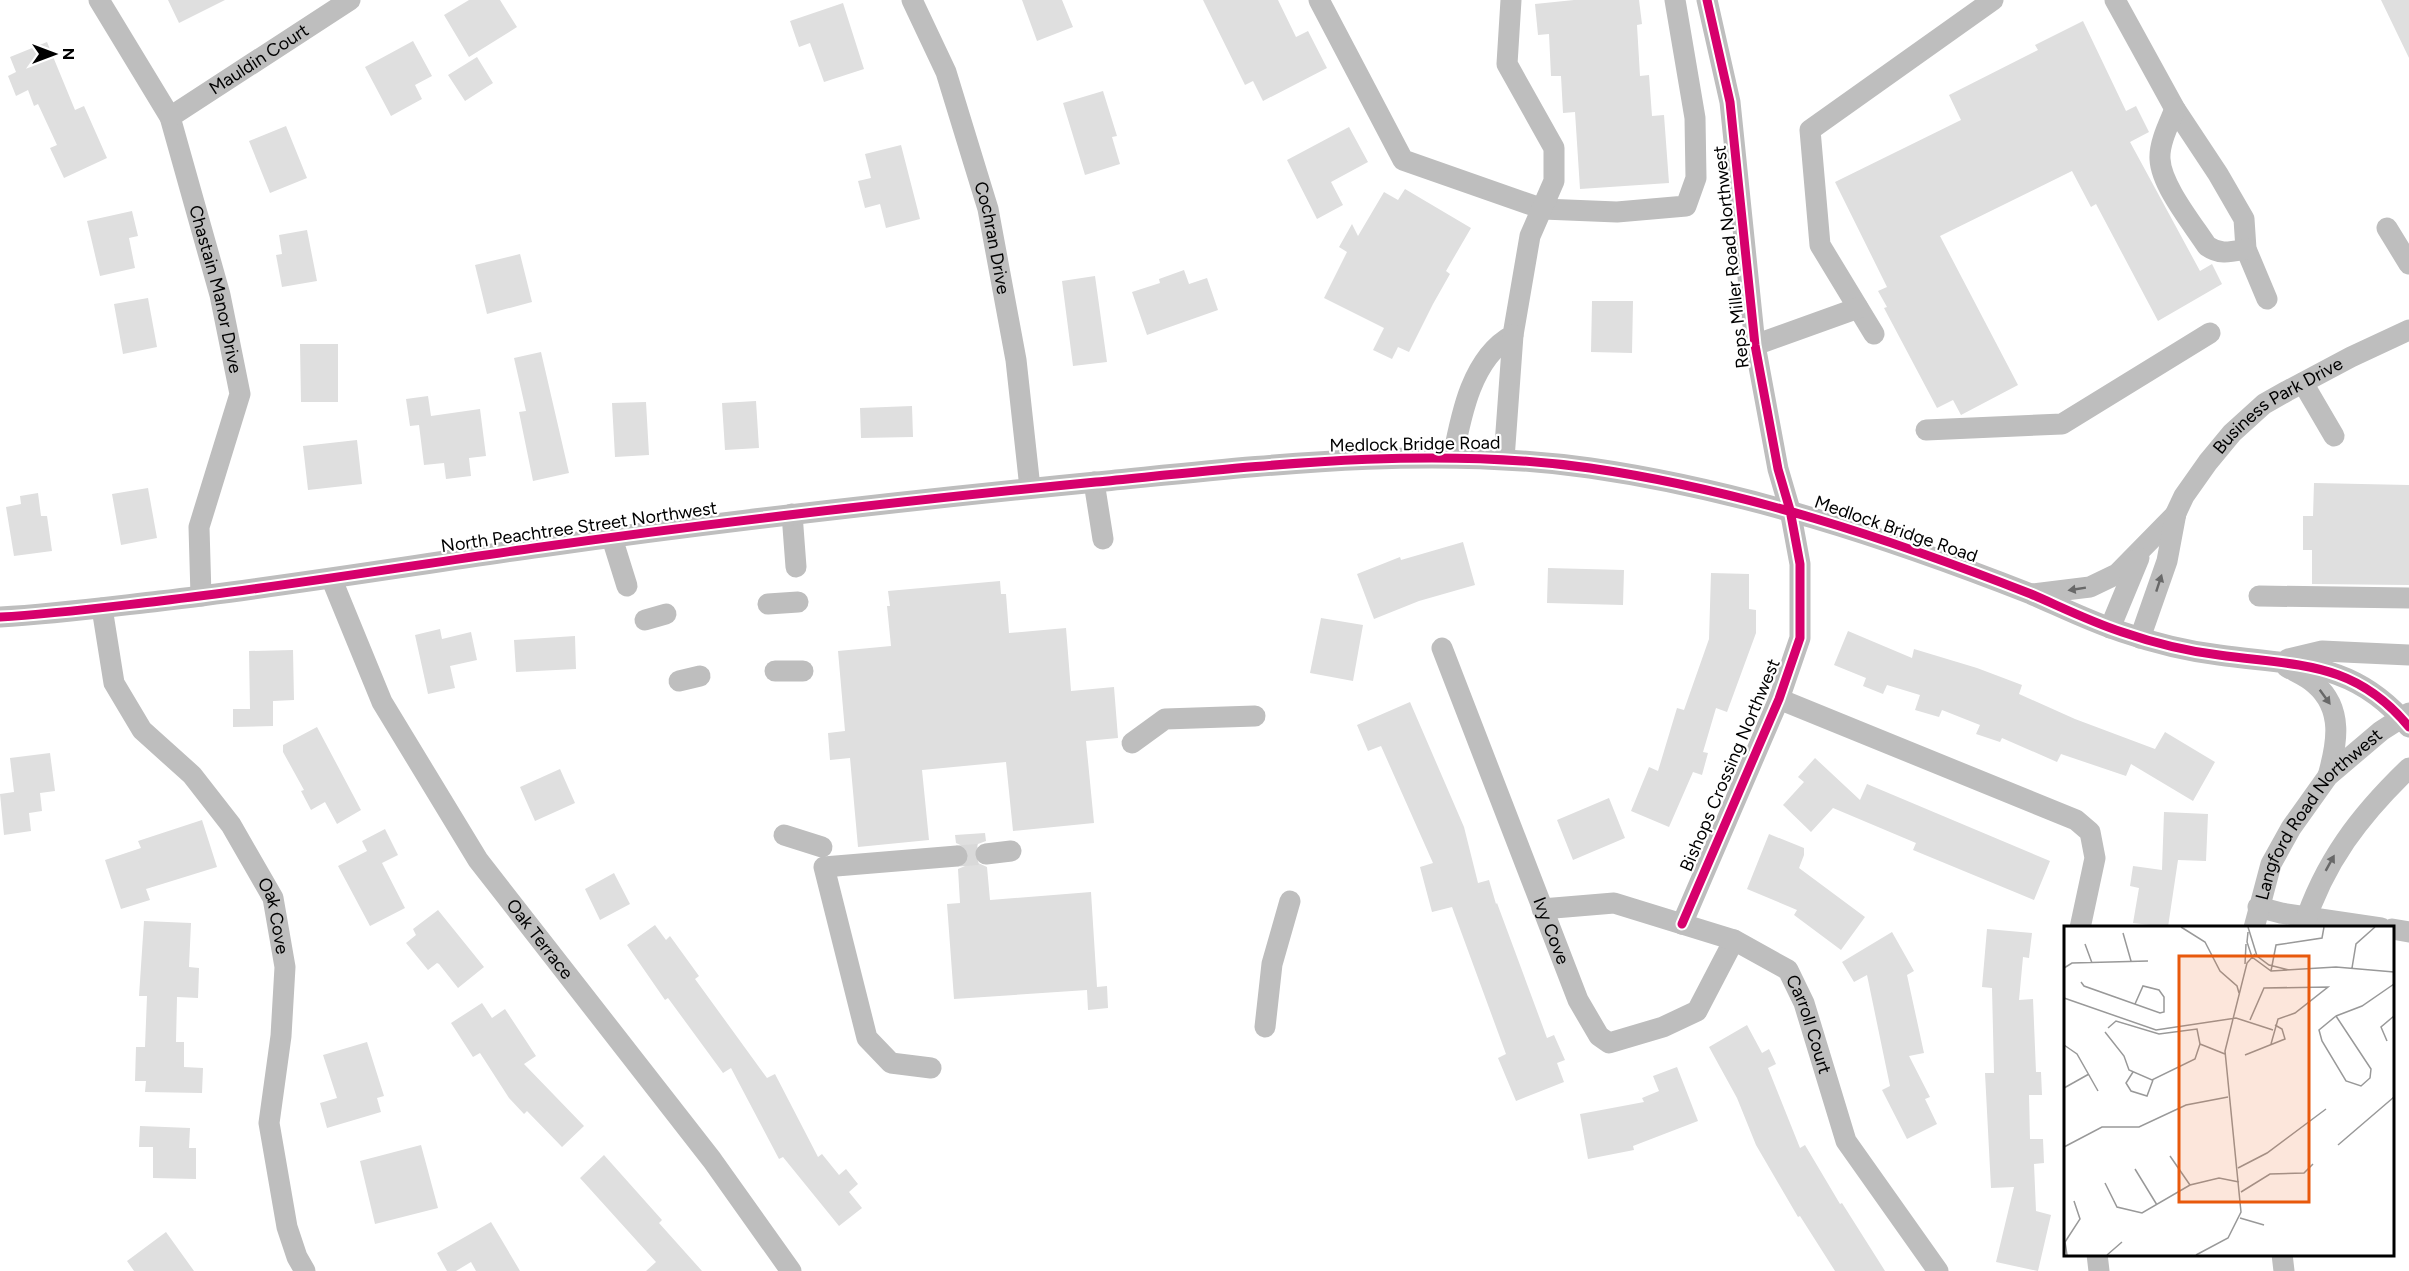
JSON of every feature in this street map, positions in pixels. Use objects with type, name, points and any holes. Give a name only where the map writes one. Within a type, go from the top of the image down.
[{"type":"street","name":"Chastain Manor Drive","points":[[99,0],[170,117],[220,296],[240,394],[199,526],[201,596]]},
{"type":"street","name":"Mauldin Court","points":[[170,117],[350,0]]},
{"type":"street","name":"Cochran Drive","points":[[912,0],[946,72],[988,209],[1016,360],[1030,488]]},
{"type":"street","points":[[1319,0],[1402,159],[1543,209],[1617,212],[1686,206],[1696,178],[1695,118],[1675,0]]},
{"type":"street","points":[[1504,459],[1513,335],[1530,236],[1554,181],[1554,148],[1507,64],[1511,0]]},
{"type":"street","name":"Reps Miller Road Northwest","points":[[1707,0],[1730,102],[1755,345],[1778,469],[1790,510]]},
{"type":"street","points":[[1874,334],[1820,245],[1810,130],[1993,0]]},
{"type":"street","points":[[2115,0],[2175,110],[2218,174],[2244,219],[2246,249],[2267,299]]},
{"type":"street","points":[[2175,110],[2159,158],[2162,172],[2206,246],[2215,252],[2226,253],[2246,249]]},
{"type":"street","points":[[2387,228],[2409,264]]},
{"type":"street","points":[[1755,345],[1858,308]]},
{"type":"street","name":"Business Park Drive","points":[[2140,638],[2167,561],[2176,513],[2184,496],[2232,433],[2265,404],[2351,357],[2409,330]]},
{"type":"street","points":[[1926,430],[2062,424],[2210,333]]},
{"type":"street","points":[[1453,457],[1468,396],[1482,366],[1500,342],[1513,335]]},
{"type":"street","points":[[2303,382],[2334,436]]},
{"type":"street","name":"Medlock Bridge Road","points":[[1164,475],[1300,463],[1453,457],[1504,459],[1590,468],[1702,489],[1790,510],[2030,594],[2110,628],[2140,638],[2210,654],[2337,672],[2376,694],[2406,719]]},
{"type":"street","name":"North Peachtree Street Northwest","points":[[0,617],[102,608],[332,580],[612,538],[792,514],[1164,475]]},
{"type":"street","points":[[1095,482],[1103,539]]},
{"type":"street","name":"Bishops Crossing Northwest","points":[[1682,924],[1779,699],[1800,638],[1800,564],[1790,510]]},
{"type":"street","name":"Business Park Drive","points":[[2030,594],[2090,587],[2117,574],[2176,513]]},
{"type":"street","points":[[792,514],[796,567]]},
{"type":"street","points":[[612,538],[627,586]]},
{"type":"street","name":"Business Park Drive","points":[[2110,628],[2143,549]]},
{"type":"street","name":"Oak Terrace","points":[[332,580],[382,702],[478,860],[705,1151],[791,1271]]},
{"type":"street","points":[[2259,596],[2409,598]]},
{"type":"street","points":[[768,604],[798,602]]},
{"type":"street","name":"Oak Cove","points":[[102,608],[114,683],[136,721],[142,730],[192,775],[231,825],[273,898],[285,967],[280,1036],[269,1123],[287,1227],[297,1257],[305,1271]]},
{"type":"street","points":[[645,620],[666,614]]},
{"type":"street","name":"Ivy Cove","points":[[1442,648],[1578,1000],[1599,1036],[1609,1043],[1663,1027],[1697,1011],[1734,940]]},
{"type":"street","points":[[2279,662],[2322,651],[2409,655]]},
{"type":"street","points":[[2279,662],[2316,684],[2330,703],[2337,728],[2336,746],[2328,776]]},
{"type":"street","points":[[775,672],[803,671]]},
{"type":"street","points":[[679,681],[700,676]]},
{"type":"street","points":[[1779,699],[2076,820],[2090,832],[2095,858],[2080,926]]},
{"type":"street","points":[[1132,743],[1165,720],[1255,716]]},
{"type":"street","name":"Langford Road Northwest","points":[[2256,917],[2271,864],[2291,828],[2328,776],[2381,731],[2406,719]]},
{"type":"street","name":"Langford Road Northwest","points":[[2305,922],[2318,886],[2336,853],[2379,797],[2409,768]]},
{"type":"street","points":[[784,835],[822,847]]},
{"type":"street","points":[[986,854],[1011,851]]},
{"type":"street","points":[[931,1068],[891,1063],[867,1038],[824,867],[957,856]]},
{"type":"street","points":[[1265,1028],[1272,964],[1290,901]]},
{"type":"street","name":"Carroll Court","points":[[1542,909],[1614,903],[1734,940],[1788,970],[1804,1003],[1845,1141],[1938,1271]]},
{"type":"street","points":[[2256,917],[2367,926]]},
{"type":"street","points":[[2394,929],[2409,932]]},
{"type":"street","points":[[2097,1256],[2099,1271]]},
{"type":"street","points":[[2282,1256],[2283,1271]]},
{"type":"building","points":[[168,0],[225,0],[179,23]]},
{"type":"building","points":[[469,0],[500,0],[517,27],[469,57],[444,15]]},
{"type":"building","points":[[1022,0],[1062,0],[1073,27],[1037,41]]},
{"type":"building","points":[[1203,0],[1278,0],[1296,37],[1308,31],[1327,68],[1263,101],[1253,81],[1245,85]]},
{"type":"building","points":[[1574,0],[1639,0],[1642,24],[1637,25],[1640,76],[1649,75],[1652,116],[1664,115],[1669,183],[1580,189],[1575,112],[1563,113],[1561,76],[1551,76],[1549,34],[1538,35],[1535,4]]},
{"type":"building","points":[[2381,0],[2409,0],[2409,58]]},
{"type":"building","points":[[843,3],[864,69],[824,82],[810,43],[799,47],[790,21]]},
{"type":"building","points":[[2083,21],[2126,111],[2136,106],[2149,132],[2130,142],[2200,271],[2212,264],[2222,284],[2158,321],[2096,204],[2091,207],[2072,171],[1940,236],[2018,385],[1961,415],[1953,400],[1937,408],[1884,308],[1887,307],[1878,291],[1887,287],[1835,182],[1961,120],[1949,95],[2038,50],[2035,45]]},
{"type":"building","points":[[413,41],[432,76],[415,85],[422,99],[391,116],[365,67]]},
{"type":"building","points":[[47,42],[75,110],[84,106],[107,158],[64,178],[50,148],[57,145],[38,104],[34,106],[28,90],[16,96],[8,76],[16,72],[10,57]]},
{"type":"building","points":[[477,57],[493,83],[465,101],[448,75]]},
{"type":"building","points":[[1103,91],[1117,136],[1112,137],[1120,164],[1085,175],[1063,103]]},
{"type":"building","points":[[286,126],[307,178],[270,193],[249,141]]},
{"type":"building","points":[[1349,127],[1368,162],[1331,182],[1343,205],[1317,219],[1287,160]]},
{"type":"building","points":[[901,145],[920,219],[886,228],[880,204],[865,208],[858,181],[871,178],[865,154]]},
{"type":"building","points":[[1405,189],[1471,228],[1446,271],[1450,274],[1409,352],[1398,347],[1392,359],[1373,350],[1384,328],[1324,298],[1347,252],[1339,247],[1352,224],[1358,236],[1384,192],[1398,200]]},
{"type":"building","points":[[132,211],[138,236],[129,238],[135,268],[100,276],[87,221]]},
{"type":"building","points":[[307,230],[317,281],[282,287],[276,255],[282,254],[279,235]]},
{"type":"building","points":[[520,254],[532,302],[487,314],[475,265]]},
{"type":"building","points":[[1184,270],[1189,284],[1207,278],[1218,310],[1147,335],[1132,292],[1160,283],[1159,279]]},
{"type":"building","points":[[1095,276],[1107,362],[1073,366],[1062,281]]},
{"type":"building","points":[[148,298],[157,347],[123,354],[114,304]]},
{"type":"building","points":[[1592,301],[1633,301],[1632,353],[1591,352]]},
{"type":"building","points":[[300,344],[338,344],[338,402],[301,402]]},
{"type":"building","points":[[541,352],[569,473],[533,481],[519,412],[526,411],[514,358]]},
{"type":"building","points":[[428,396],[431,416],[480,409],[486,456],[469,458],[471,476],[446,479],[444,463],[424,465],[419,425],[410,426],[406,399]]},
{"type":"building","points":[[756,401],[759,448],[725,450],[722,403]]},
{"type":"building","points":[[646,402],[649,455],[615,457],[612,403]]},
{"type":"building","points":[[912,406],[913,437],[861,438],[860,408]]},
{"type":"building","points":[[357,440],[362,484],[308,490],[303,446]]},
{"type":"building","points":[[2314,483],[2409,485],[2409,585],[2312,584],[2312,550],[2303,550],[2303,516],[2313,516]]},
{"type":"building","points":[[148,488],[157,538],[121,545],[112,494]]},
{"type":"building","points":[[38,493],[41,516],[47,516],[52,551],[14,556],[6,507],[21,504],[20,496]]},
{"type":"building","points":[[1463,542],[1475,585],[1419,601],[1374,619],[1357,574],[1400,557],[1401,560]]},
{"type":"building","points":[[1548,568],[1624,570],[1623,605],[1547,603]]},
{"type":"building","points":[[1711,573],[1749,574],[1749,609],[1756,610],[1756,633],[1727,712],[1716,708],[1703,752],[1708,753],[1702,775],[1693,772],[1669,827],[1631,811],[1649,767],[1658,771],[1677,708],[1684,710],[1709,639]]},
{"type":"building","points":[[1000,581],[1001,594],[1006,594],[1009,633],[1066,628],[1071,691],[1114,687],[1118,738],[1086,741],[1094,823],[1013,831],[1006,762],[922,770],[929,840],[858,847],[850,758],[830,760],[828,733],[845,731],[838,651],[891,646],[887,606],[890,606],[888,591]]},
{"type":"building","points":[[1321,618],[1363,625],[1353,681],[1310,673]]},
{"type":"building","points":[[440,629],[442,639],[471,632],[477,660],[450,666],[455,688],[428,694],[415,635]]},
{"type":"building","points":[[1848,631],[1912,658],[1914,649],[1977,668],[2022,685],[2019,694],[2075,719],[2155,749],[2165,732],[2215,762],[2193,801],[2131,764],[2126,776],[2061,754],[2057,762],[2002,738],[2000,742],[1976,734],[1980,725],[1942,710],[1939,717],[1915,710],[1920,695],[1887,685],[1883,694],[1863,686],[1866,678],[1834,665]]},
{"type":"building","points":[[575,636],[576,669],[516,672],[514,640]]},
{"type":"building","points":[[293,650],[294,700],[273,701],[273,726],[233,727],[233,709],[250,709],[249,651]]},
{"type":"building","points":[[1410,702],[1464,827],[1478,883],[1489,880],[1547,1038],[1554,1035],[1565,1060],[1557,1063],[1564,1082],[1516,1101],[1498,1058],[1506,1054],[1452,907],[1432,912],[1420,867],[1433,863],[1381,746],[1368,751],[1357,725]]},
{"type":"building","points":[[317,727],[361,810],[337,824],[325,802],[311,810],[301,791],[304,790],[283,752],[283,745]]},
{"type":"building","points":[[50,753],[55,791],[40,793],[42,811],[29,813],[31,831],[4,835],[0,794],[14,792],[10,758]]},
{"type":"building","points":[[1815,758],[1860,800],[1867,784],[2050,861],[2034,900],[1913,850],[1916,843],[1833,808],[1811,832],[1783,805],[1804,782],[1798,777]]},
{"type":"building","points":[[560,769],[575,803],[535,821],[520,787]]},
{"type":"building","points":[[1609,798],[1625,838],[1573,860],[1557,820]]},
{"type":"building","points":[[2164,812],[2208,814],[2206,861],[2178,860],[2168,926],[2133,923],[2139,888],[2130,886],[2133,866],[2162,870]]},
{"type":"building","points":[[202,820],[217,867],[146,889],[150,900],[121,909],[105,860],[141,848],[138,841]]},
{"type":"building","points":[[385,829],[398,855],[382,863],[405,908],[370,926],[338,866],[367,851],[362,841]]},
{"type":"building","points":[[985,833],[986,841],[978,844],[973,855],[976,862],[987,867],[990,900],[1091,892],[1097,987],[1107,986],[1108,1008],[1088,1010],[1087,990],[954,999],[947,904],[960,903],[958,869],[965,866],[970,856],[967,848],[956,843],[955,835]]},
{"type":"building","points":[[1769,834],[1804,848],[1799,868],[1865,917],[1841,950],[1794,915],[1797,910],[1747,889]]},
{"type":"building","points":[[614,873],[630,904],[600,920],[585,889]]},
{"type":"building","points":[[438,910],[484,967],[458,988],[439,964],[437,963],[428,970],[406,943],[416,935],[413,929]]},
{"type":"building","points":[[144,921],[191,923],[189,967],[199,968],[198,998],[177,997],[176,1042],[184,1042],[184,1067],[203,1068],[202,1093],[145,1092],[146,1081],[135,1081],[136,1047],[145,1047],[147,996],[139,996]]},
{"type":"building","points":[[655,925],[666,940],[670,936],[699,976],[695,979],[767,1078],[775,1074],[818,1157],[822,1154],[839,1175],[846,1169],[858,1184],[849,1192],[862,1208],[839,1226],[783,1157],[779,1159],[731,1068],[723,1073],[668,998],[665,1000],[627,945]]},
{"type":"building","points":[[1987,929],[2032,933],[2029,958],[2023,957],[2019,1000],[2033,999],[2036,1072],[2041,1072],[2042,1095],[2029,1095],[2030,1139],[2043,1139],[2044,1163],[2034,1164],[2036,1211],[2051,1215],[2038,1271],[1996,1262],[2014,1187],[1991,1188],[1985,1073],[1994,1073],[1992,988],[1982,987]]},
{"type":"building","points":[[1892,932],[1914,971],[1907,975],[1924,1053],[1909,1056],[1930,1097],[1925,1099],[1937,1124],[1907,1139],[1882,1090],[1890,1086],[1867,975],[1854,982],[1842,962]]},
{"type":"building","points":[[482,1003],[492,1018],[505,1009],[536,1056],[524,1064],[584,1126],[562,1147],[527,1111],[524,1114],[509,1098],[480,1053],[473,1057],[451,1023]]},
{"type":"building","points":[[1747,1025],[1762,1053],[1769,1049],[1776,1064],[1768,1068],[1800,1148],[1805,1145],[1840,1204],[1842,1203],[1885,1271],[1835,1271],[1800,1216],[1798,1217],[1756,1145],[1737,1098],[1709,1047]]},
{"type":"building","points":[[367,1042],[384,1096],[377,1098],[381,1112],[327,1128],[320,1103],[337,1098],[323,1055]]},
{"type":"building","points":[[1677,1067],[1698,1121],[1633,1146],[1634,1150],[1588,1159],[1580,1114],[1644,1102],[1642,1098],[1659,1091],[1653,1076]]},
{"type":"building","points":[[140,1126],[190,1128],[189,1148],[196,1148],[196,1179],[153,1178],[153,1147],[139,1147]]},
{"type":"building","points":[[421,1145],[438,1208],[375,1224],[360,1161]]},
{"type":"building","points":[[604,1155],[662,1220],[659,1223],[702,1271],[646,1271],[656,1262],[580,1178]]},
{"type":"building","points":[[491,1222],[520,1271],[476,1271],[471,1262],[456,1271],[447,1271],[437,1253]]},
{"type":"building","points":[[166,1232],[194,1271],[134,1271],[127,1261]]},
{"type":"tunnel","points":[[957,856],[986,854]]},
{"type":"cycle path","points":[[1682,924],[1779,699],[1800,638],[1800,564],[1790,510],[1778,469],[1755,345],[1730,102],[1707,0]]},
{"type":"cycle path","points":[[0,617],[208,595],[610,537],[957,496],[1281,464],[1343,460],[1467,458],[1528,461],[1647,477],[1814,518],[1977,573],[2099,624],[2146,640],[2182,649],[2298,665],[2345,678],[2367,689],[2388,705],[2409,727]]}]
